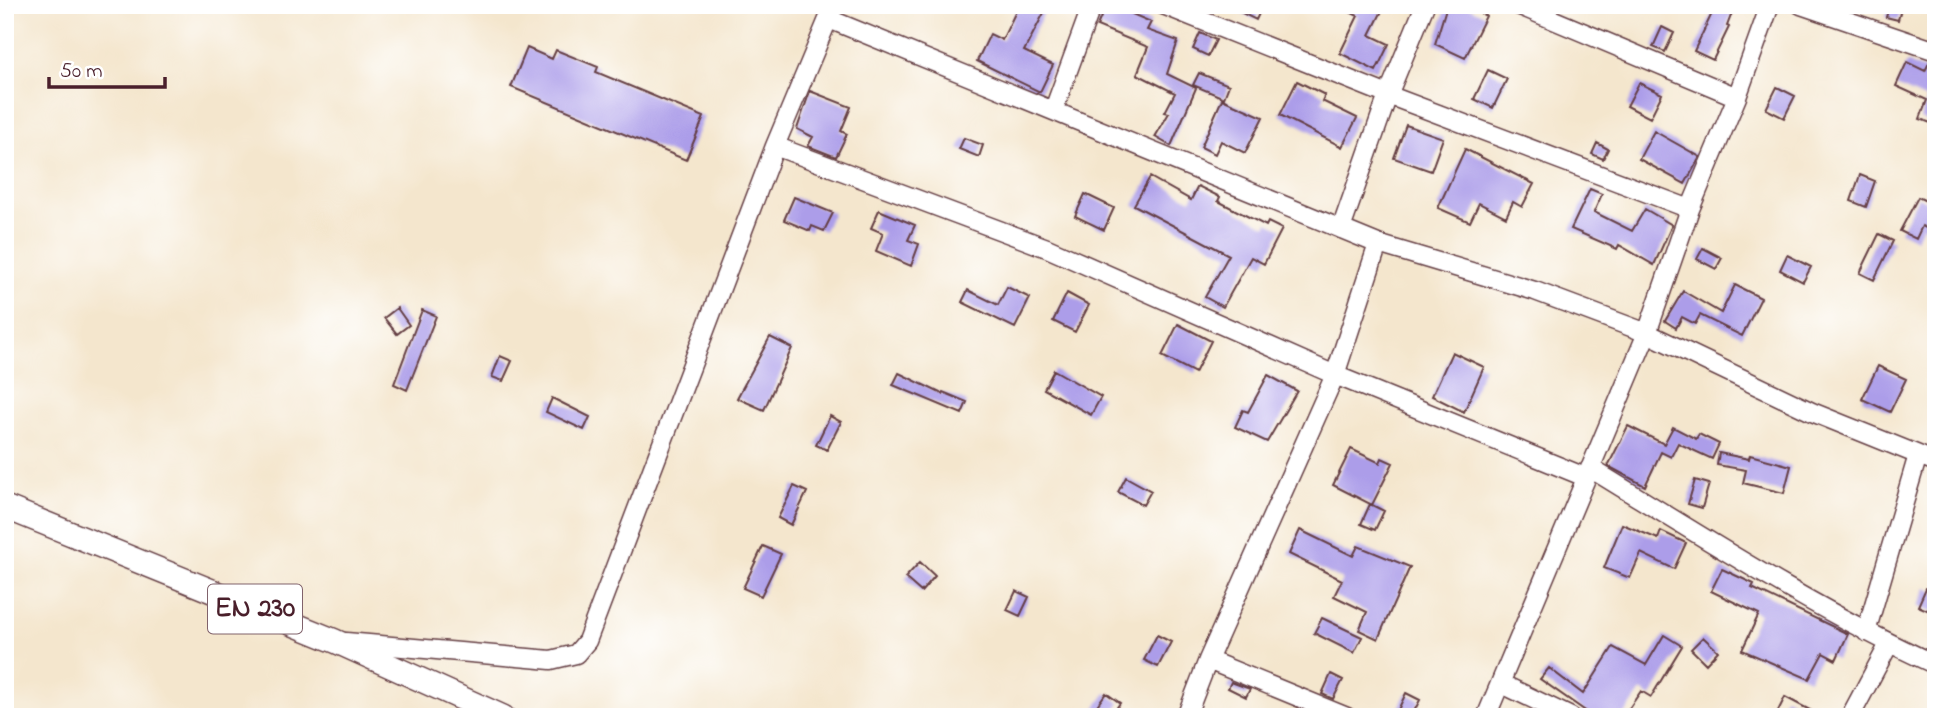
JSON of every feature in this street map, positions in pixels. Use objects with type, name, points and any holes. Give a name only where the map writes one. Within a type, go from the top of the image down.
[{"type":"main road","name":"EN 230","points":[[5,507],[335,641],[503,717]]},
{"type":"street","points":[[1054,109],[1092,5]]},
{"type":"street","points":[[1163,5],[1388,96],[1690,209]]},
{"type":"street","points":[[1341,229],[1388,96],[1425,5]]},
{"type":"street","points":[[1518,5],[1737,97]]},
{"type":"street","points":[[1486,717],[1647,333],[1690,209],[1737,97],[1770,5]]},
{"type":"street","points":[[1801,5],[1936,51]]},
{"type":"street","points":[[335,641],[551,660],[576,654],[587,641],[775,146],[832,12],[1166,159],[1378,244],[1535,291],[1647,333],[1812,412],[1936,463]]},
{"type":"street","points":[[775,146],[1047,248],[1335,375],[1587,472],[1866,632],[1936,665]]},
{"type":"street","points":[[1186,717],[1208,660],[1335,375],[1378,244]]},
{"type":"street","points":[[1866,632],[1919,455]]},
{"type":"street","points":[[1850,717],[1889,644]]},
{"type":"street","points":[[1208,660],[1347,717]]},
{"type":"street","points":[[1502,684],[1571,717]]},
{"type":"building","points":[[1019,5],[1048,5],[1024,51],[1053,65],[1040,92],[977,61],[990,34],[1002,40]]},
{"type":"building","points":[[1106,5],[1136,5],[1132,14],[1151,22],[1147,30],[1178,41],[1167,74],[1196,88],[1171,146],[1155,137],[1169,113],[1165,112],[1175,93],[1137,74],[1148,47],[1097,26]]},
{"type":"building","points":[[1226,5],[1263,5],[1256,20]]},
{"type":"building","points":[[1336,5],[1385,5],[1370,35],[1389,44],[1376,71],[1340,53],[1358,16]]},
{"type":"building","points":[[1447,5],[1464,5],[1486,16],[1465,58],[1435,44]]},
{"type":"building","points":[[1716,5],[1735,5],[1727,26],[1729,27],[1713,60],[1694,51]]},
{"type":"building","points":[[1890,5],[1902,5],[1898,20],[1886,17]]},
{"type":"building","points":[[1662,27],[1674,33],[1665,52],[1653,47]]},
{"type":"building","points":[[1200,33],[1216,40],[1208,56],[1193,49]]},
{"type":"building","points":[[527,48],[552,59],[556,50],[598,67],[596,72],[704,117],[686,160],[511,87]]},
{"type":"building","points":[[1930,61],[1936,62],[1936,125],[1920,119],[1927,100],[1896,86],[1907,62],[1925,71]]},
{"type":"building","points":[[1488,70],[1507,79],[1493,108],[1474,99]]},
{"type":"building","points":[[1199,73],[1229,85],[1224,98],[1193,85]]},
{"type":"building","points":[[1297,81],[1325,95],[1322,101],[1357,118],[1342,147],[1280,115]]},
{"type":"building","points":[[1639,83],[1662,94],[1650,118],[1627,106]]},
{"type":"building","points":[[1777,87],[1795,96],[1784,118],[1766,109]]},
{"type":"building","points":[[810,91],[851,107],[841,131],[847,134],[836,157],[808,146],[813,137],[797,129]]},
{"type":"building","points":[[1222,99],[1263,117],[1245,153],[1221,141],[1215,154],[1201,147]]},
{"type":"building","points":[[1406,125],[1443,138],[1431,171],[1394,158]]},
{"type":"building","points":[[1654,131],[1700,157],[1685,184],[1639,159]]},
{"type":"building","points":[[964,138],[983,145],[979,157],[959,149]]},
{"type":"building","points":[[1597,143],[1608,149],[1603,159],[1592,154]]},
{"type":"building","points":[[1465,149],[1534,184],[1522,207],[1513,202],[1506,217],[1479,203],[1470,222],[1438,208]]},
{"type":"building","points":[[1860,175],[1875,181],[1866,207],[1851,201]]},
{"type":"building","points":[[1150,177],[1191,200],[1198,186],[1220,197],[1218,201],[1266,226],[1268,222],[1282,229],[1264,264],[1251,257],[1223,307],[1205,297],[1229,255],[1134,205]]},
{"type":"building","points":[[1590,189],[1602,194],[1594,212],[1632,231],[1645,209],[1672,225],[1654,265],[1619,245],[1617,249],[1571,229]]},
{"type":"building","points":[[1085,194],[1114,208],[1104,230],[1075,216]]},
{"type":"building","points":[[794,197],[833,213],[824,231],[812,226],[810,231],[784,220]]},
{"type":"building","points":[[1918,197],[1936,206],[1936,233],[1922,226],[1916,239],[1900,231]]},
{"type":"building","points":[[879,210],[915,225],[908,240],[919,244],[911,266],[876,251],[883,233],[871,228]]},
{"type":"building","points":[[1879,234],[1893,241],[1874,280],[1860,273]]},
{"type":"building","points":[[1703,248],[1722,258],[1716,269],[1697,259]]},
{"type":"building","points":[[1787,255],[1811,267],[1803,282],[1780,270]]},
{"type":"building","points":[[1735,285],[1761,298],[1742,336],[1700,315],[1695,324],[1682,317],[1676,328],[1665,321],[1683,291],[1721,313]]},
{"type":"building","points":[[1007,287],[1030,298],[1015,328],[962,302],[968,290],[998,305]]},
{"type":"building","points":[[1067,293],[1089,305],[1075,332],[1053,321]]},
{"type":"building","points":[[397,308],[409,325],[397,334],[384,318]]},
{"type":"building","points":[[422,310],[436,316],[407,390],[394,384]]},
{"type":"building","points":[[1178,324],[1211,341],[1195,373],[1162,356]]},
{"type":"building","points":[[770,337],[792,348],[764,410],[737,398]]},
{"type":"building","points":[[1452,352],[1484,367],[1464,412],[1432,396]]},
{"type":"building","points":[[500,356],[512,361],[503,381],[492,377]]},
{"type":"building","points":[[1878,366],[1906,379],[1890,412],[1862,399]]},
{"type":"building","points":[[1054,370],[1101,397],[1091,415],[1044,389]]},
{"type":"building","points":[[899,373],[942,394],[943,392],[967,402],[962,414],[893,385]]},
{"type":"building","points":[[1268,375],[1297,391],[1267,442],[1235,427],[1243,410],[1248,412]]},
{"type":"building","points":[[552,398],[590,417],[584,430],[546,412]]},
{"type":"building","points":[[830,416],[841,422],[827,450],[816,445]]},
{"type":"building","points":[[1628,426],[1664,444],[1673,427],[1696,439],[1699,434],[1719,444],[1712,459],[1678,443],[1671,457],[1661,452],[1645,486],[1608,466]]},
{"type":"building","points":[[1351,449],[1380,463],[1382,458],[1393,463],[1372,505],[1333,485]]},
{"type":"building","points":[[1719,453],[1749,459],[1750,455],[1791,466],[1784,493],[1743,483],[1746,470],[1717,465]]},
{"type":"building","points":[[1126,477],[1151,491],[1143,505],[1118,492]]},
{"type":"building","points":[[1695,480],[1709,484],[1702,508],[1688,504]]},
{"type":"building","points":[[794,486],[807,492],[791,525],[778,518]]},
{"type":"building","points":[[1370,504],[1384,511],[1375,530],[1361,524]]},
{"type":"building","points":[[1622,524],[1658,539],[1661,531],[1686,543],[1674,569],[1641,553],[1630,578],[1604,568]]},
{"type":"building","points":[[1300,530],[1353,556],[1358,546],[1410,567],[1378,639],[1359,630],[1367,612],[1334,596],[1342,580],[1289,554]]},
{"type":"building","points":[[763,546],[781,554],[761,596],[743,588]]},
{"type":"building","points":[[920,562],[935,576],[921,592],[905,578]]},
{"type":"building","points":[[1722,569],[1754,584],[1752,588],[1848,634],[1836,660],[1823,653],[1809,679],[1742,650],[1759,614],[1711,591]]},
{"type":"building","points":[[1926,588],[1936,593],[1936,614],[1918,606]]},
{"type":"building","points":[[1016,591],[1029,597],[1020,616],[1007,610]]},
{"type":"building","points":[[1322,618],[1362,637],[1354,653],[1314,633]]},
{"type":"building","points":[[1157,635],[1171,642],[1158,667],[1144,660]]},
{"type":"building","points":[[1664,635],[1682,646],[1651,697],[1641,691],[1623,717],[1594,717],[1540,679],[1549,668],[1583,694],[1613,647],[1646,665]]},
{"type":"building","points":[[1703,637],[1718,651],[1706,664],[1691,649]]},
{"type":"building","points":[[1331,674],[1343,680],[1333,699],[1322,694]]},
{"type":"building","points":[[1231,682],[1250,689],[1246,697],[1228,688]]},
{"type":"building","points":[[1106,693],[1120,703],[1110,717],[1101,717],[1093,711]]},
{"type":"building","points":[[1406,693],[1420,700],[1411,717],[1397,712]]},
{"type":"building","points":[[1785,697],[1823,717],[1775,717]]}]
